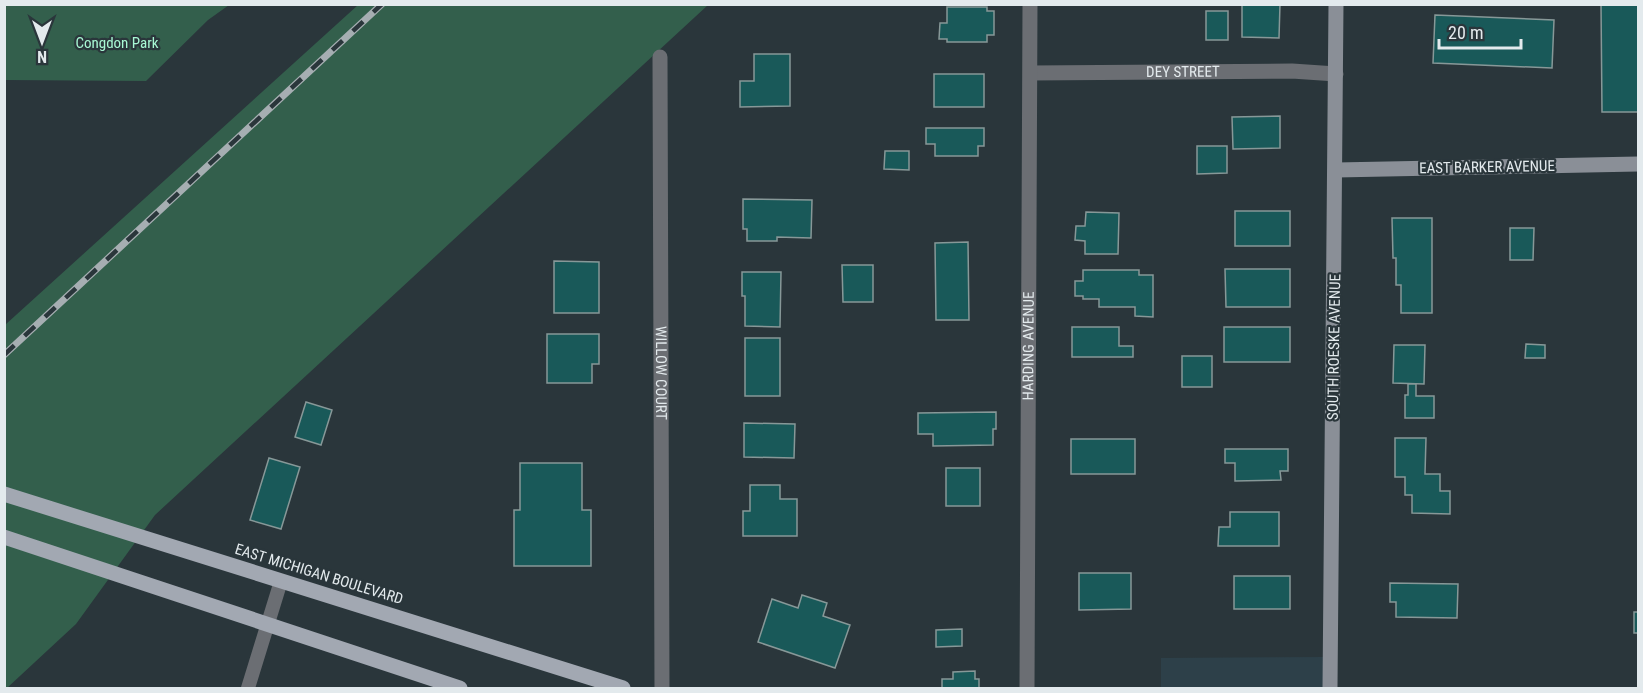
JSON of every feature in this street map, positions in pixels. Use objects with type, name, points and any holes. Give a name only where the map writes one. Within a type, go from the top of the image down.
[{"type":"main road","name":"EAST MICHIGAN BOULEVARD","points":[[4,494],[623,688]]},
{"type":"main road","points":[[4,537],[460,688]]},
{"type":"street","name":"HARDING AVENUE","points":[[1027,688],[1030,4]]},
{"type":"street","name":"SOUTH ROESKE AVENUE","points":[[1330,688],[1336,4]]},
{"type":"street","name":"WILLOW COURT","points":[[660,57],[662,688]]},
{"type":"street","name":"DEY STREET","points":[[1031,73],[1292,71],[1336,74]]},
{"type":"street","name":"EAST BARKER AVENUE","points":[[1336,170],[1638,165]]},
{"type":"lane","points":[[248,688],[281,581]]},
{"type":"shaded area","points":[[1325,657],[1323,688],[1161,688],[1161,658]]},
{"type":"green space","name":"Congdon Park","points":[[5,4],[229,5],[208,20],[146,81],[5,80]]},
{"type":"green space","points":[[358,5],[708,5],[155,515],[76,624],[5,688],[5,325]]},
{"type":"building","points":[[1242,4],[1280,4],[1279,38],[1242,37]]},
{"type":"building","points":[[1601,4],[1638,4],[1638,112],[1602,112]]},
{"type":"building","points":[[947,7],[987,7],[987,11],[994,11],[994,35],[987,35],[987,42],[947,42],[947,39],[939,39],[940,23],[947,23]]},
{"type":"building","points":[[1206,11],[1228,11],[1228,40],[1206,40]]},
{"type":"building","points":[[1435,15],[1554,20],[1552,68],[1433,63]]},
{"type":"building","points":[[754,54],[790,54],[790,106],[740,107],[740,81],[754,81]]},
{"type":"building","points":[[934,74],[984,74],[984,107],[934,107]]},
{"type":"building","points":[[1280,116],[1280,148],[1233,149],[1232,117]]},
{"type":"building","points":[[926,128],[984,128],[984,146],[978,146],[978,156],[935,156],[935,144],[926,144]]},
{"type":"building","points":[[1197,146],[1227,146],[1227,173],[1197,174]]},
{"type":"building","points":[[885,151],[909,151],[909,170],[884,169]]},
{"type":"building","points":[[743,199],[812,200],[811,238],[777,237],[777,241],[747,241],[747,229],[743,229]]},
{"type":"building","points":[[1235,211],[1290,211],[1290,246],[1235,246]]},
{"type":"building","points":[[1086,212],[1119,213],[1118,254],[1085,254],[1085,241],[1075,240],[1076,226],[1085,226]]},
{"type":"building","points":[[1392,218],[1432,218],[1432,313],[1401,313],[1401,285],[1396,285],[1396,258],[1393,258]]},
{"type":"building","points":[[1510,228],[1534,228],[1533,260],[1510,260]]},
{"type":"building","points":[[968,242],[969,320],[936,320],[935,243]]},
{"type":"building","points":[[554,261],[599,262],[599,313],[554,313]]},
{"type":"building","points":[[842,265],[873,265],[873,302],[843,302]]},
{"type":"building","points":[[1225,269],[1290,269],[1290,307],[1226,307]]},
{"type":"building","points":[[1083,270],[1139,270],[1139,275],[1153,275],[1153,317],[1135,316],[1135,307],[1099,307],[1099,299],[1083,299],[1083,296],[1075,296],[1075,281],[1083,281]]},
{"type":"building","points":[[742,272],[781,272],[780,327],[745,326]]},
{"type":"building","points":[[1072,327],[1119,327],[1119,346],[1133,346],[1133,357],[1072,357]]},
{"type":"building","points":[[1224,327],[1290,327],[1290,362],[1224,362]]},
{"type":"building","points":[[547,334],[599,334],[599,364],[592,364],[592,383],[547,383]]},
{"type":"building","points":[[745,338],[780,338],[780,396],[745,396]]},
{"type":"building","points":[[1526,344],[1545,345],[1545,358],[1525,358]]},
{"type":"building","points":[[1394,345],[1425,345],[1424,384],[1393,383]]},
{"type":"building","points":[[1182,356],[1212,356],[1212,387],[1182,387]]},
{"type":"building","points":[[1408,384],[1416,384],[1416,396],[1434,396],[1434,418],[1405,418],[1405,395],[1408,395]]},
{"type":"building","points":[[306,402],[332,410],[321,445],[295,437]]},
{"type":"building","points":[[996,412],[993,445],[933,446],[933,434],[918,434],[918,413]]},
{"type":"building","points":[[744,423],[795,424],[794,458],[744,457]]},
{"type":"building","points":[[1395,438],[1426,438],[1425,474],[1440,474],[1440,491],[1450,491],[1450,514],[1412,513],[1412,495],[1405,495],[1405,477],[1395,477]]},
{"type":"building","points":[[1071,439],[1135,439],[1135,474],[1071,474]]},
{"type":"building","points":[[1225,449],[1288,449],[1288,471],[1280,471],[1281,480],[1235,481],[1235,463],[1225,463]]},
{"type":"building","points":[[269,458],[300,467],[281,529],[250,520]]},
{"type":"building","points":[[520,463],[582,463],[582,510],[591,510],[591,566],[514,566],[514,510],[520,510]]},
{"type":"building","points":[[946,468],[980,468],[980,506],[946,506]]},
{"type":"building","points":[[750,485],[780,485],[780,499],[797,499],[797,536],[743,536],[743,511],[750,511]]},
{"type":"building","points":[[1230,512],[1279,512],[1279,546],[1218,546],[1219,527],[1230,527]]},
{"type":"building","points":[[1079,573],[1131,573],[1131,609],[1079,610]]},
{"type":"building","points":[[1234,576],[1290,576],[1290,609],[1234,609]]},
{"type":"building","points":[[1390,583],[1458,584],[1457,618],[1396,617],[1396,602],[1390,602]]},
{"type":"building","points":[[802,595],[827,603],[823,616],[850,625],[835,668],[758,642],[772,599],[798,608]]},
{"type":"building","points":[[1634,612],[1638,612],[1638,633],[1634,633]]},
{"type":"building","points":[[962,629],[962,646],[936,647],[936,630]]},
{"type":"building","points":[[975,671],[975,679],[979,679],[979,688],[942,688],[942,679],[953,679],[953,672]]},
{"type":"railway","points":[[4,355],[382,4]]}]
